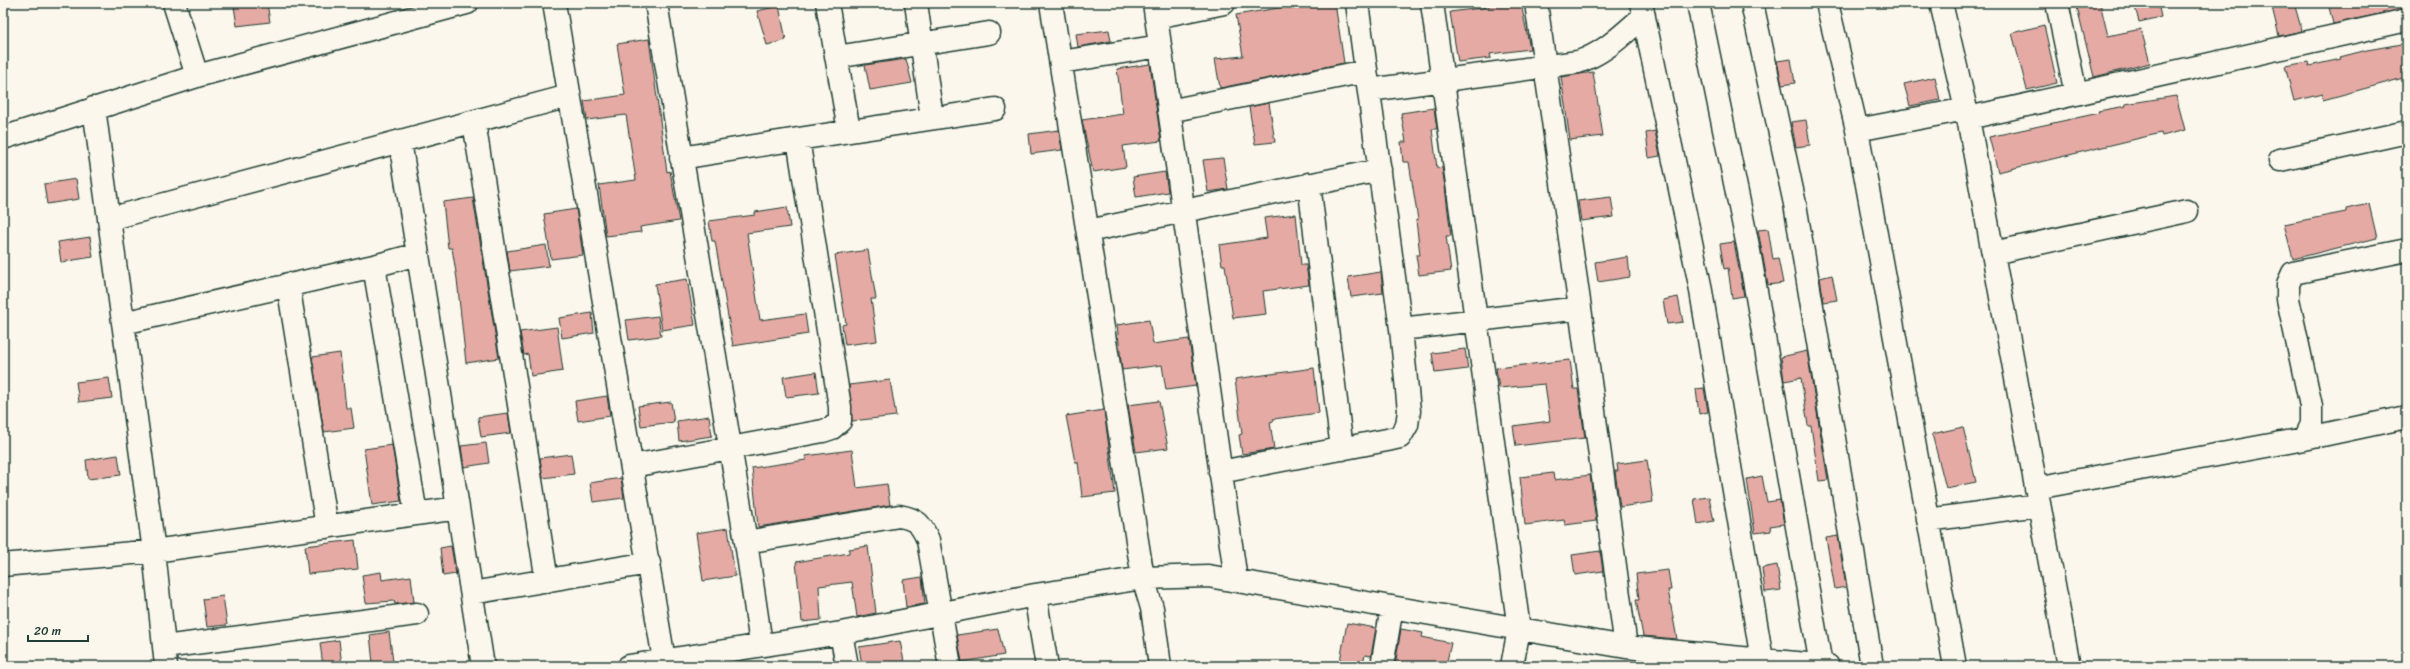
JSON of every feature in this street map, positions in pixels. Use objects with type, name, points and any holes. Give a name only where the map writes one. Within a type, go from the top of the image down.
[{"type":"street","points":[[174,3],[197,76]]},
{"type":"street","points":[[3,138],[94,108],[410,10],[467,3]]},
{"type":"street","points":[[554,3],[665,663]]},
{"type":"street","points":[[656,3],[728,448],[746,542],[761,644]]},
{"type":"street","points":[[827,3],[849,131]]},
{"type":"street","points":[[916,3],[932,118]]},
{"type":"street","points":[[1051,3],[1143,578],[1152,608],[1160,666]]},
{"type":"street","points":[[1224,3],[1155,10],[1236,580]]},
{"type":"street","points":[[1220,472],[1400,437],[1408,425],[1409,411],[1401,329],[1357,3]]},
{"type":"street","points":[[1432,3],[1477,321],[1518,629],[1512,666]]},
{"type":"street","points":[[1536,3],[1580,308],[1639,654]]},
{"type":"street","points":[[629,666],[665,663],[761,644],[841,633],[1035,595],[1143,578],[1208,576],[1518,629],[1639,654],[1824,666],[1749,251],[1698,3]]},
{"type":"street","points":[[1752,3],[1795,204],[1872,666]]},
{"type":"street","points":[[1827,3],[1857,130],[1955,666]]},
{"type":"street","points":[[1941,3],[1967,114],[2069,666]]},
{"type":"street","points":[[2056,3],[2076,94]]},
{"type":"street","points":[[1169,111],[1368,80],[1442,78],[1578,62],[1593,57],[1606,48],[1642,10]]},
{"type":"street","points":[[1642,10],[1700,285],[1762,662]]},
{"type":"street","points":[[1857,130],[1967,114],[2076,94],[2407,20]]},
{"type":"street","points":[[836,57],[989,33]]},
{"type":"street","points":[[1060,62],[1160,46]]},
{"type":"street","points":[[109,219],[569,96]]},
{"type":"street","points":[[94,108],[154,551],[165,656],[417,614]]},
{"type":"street","points":[[681,158],[995,109]]},
{"type":"street","points":[[474,122],[547,581]]},
{"type":"street","points":[[2280,160],[2407,132]]},
{"type":"street","points":[[632,466],[823,431],[832,428],[840,421],[840,407],[798,139]]},
{"type":"street","points":[[400,141],[483,666]]},
{"type":"street","points":[[1088,231],[1380,170]]},
{"type":"street","points":[[1309,184],[1342,449]]},
{"type":"street","points":[[1993,253],[2187,211]]},
{"type":"street","points":[[2304,439],[2312,424],[2311,406],[2288,299],[2288,284],[2293,272],[2407,250]]},
{"type":"street","points":[[123,323],[288,284],[374,266],[418,254]]},
{"type":"street","points":[[374,266],[416,514]]},
{"type":"street","points":[[288,284],[327,526]]},
{"type":"street","points":[[1401,329],[1580,308]]},
{"type":"street","points":[[1928,520],[2407,417]]},
{"type":"street","points":[[3,565],[154,551],[458,508]]},
{"type":"street","points":[[746,542],[899,516],[912,518],[922,527],[928,540],[942,612],[950,666]]},
{"type":"street","points":[[472,593],[649,563]]},
{"type":"street","points":[[1035,595],[1047,666]]},
{"type":"street","points":[[1382,666],[1392,607]]},
{"type":"street","points":[[841,633],[847,666]]},
{"type":"building","points":[[267,3],[270,22],[237,26],[234,6]]},
{"type":"building","points":[[1290,3],[1335,3],[1344,63],[1220,88],[1215,59],[1243,56],[1236,15],[1290,6]]},
{"type":"building","points":[[1488,3],[1521,3],[1530,49],[1490,54],[1491,58],[1458,62],[1450,12],[1489,7]]},
{"type":"building","points":[[2076,3],[2100,3],[2108,36],[2141,29],[2150,63],[2094,77]]},
{"type":"building","points":[[2134,3],[2158,3],[2161,17],[2139,22]]},
{"type":"building","points":[[2271,3],[2294,3],[2302,31],[2279,36]]},
{"type":"building","points":[[2328,3],[2407,3],[2407,8],[2333,24]]},
{"type":"building","points":[[779,6],[786,40],[767,45],[757,11]]},
{"type":"building","points":[[2044,25],[2057,83],[2027,90],[2012,33]]},
{"type":"building","points":[[1109,30],[1111,41],[1078,47],[1076,34]]},
{"type":"building","points":[[649,39],[667,172],[670,171],[679,221],[640,227],[641,232],[606,236],[599,185],[636,180],[626,115],[587,120],[584,101],[625,95],[617,44]]},
{"type":"building","points":[[2407,43],[2407,77],[2323,100],[2322,94],[2294,101],[2285,66],[2308,62],[2309,66],[2341,59],[2340,57],[2367,50]]},
{"type":"building","points":[[906,59],[912,83],[870,90],[865,65]]},
{"type":"building","points":[[1791,59],[1795,83],[1782,85],[1777,61]]},
{"type":"building","points":[[1150,64],[1161,141],[1123,146],[1126,167],[1093,172],[1082,120],[1123,114],[1117,69]]},
{"type":"building","points":[[1593,72],[1603,136],[1570,140],[1561,77]]},
{"type":"building","points":[[1935,77],[1940,100],[1910,106],[1904,84]]},
{"type":"building","points":[[2176,96],[2185,130],[2162,136],[2161,133],[1998,172],[1989,137],[2099,113],[2098,111],[2126,106],[2125,104]]},
{"type":"building","points":[[1269,103],[1275,142],[1255,144],[1249,107]]},
{"type":"building","points":[[1434,108],[1437,129],[1432,129],[1437,168],[1442,167],[1445,187],[1451,236],[1446,236],[1451,271],[1419,275],[1416,255],[1420,255],[1416,220],[1418,220],[1409,162],[1403,162],[1401,142],[1406,142],[1401,113]]},
{"type":"building","points":[[1806,120],[1810,145],[1796,147],[1791,122]]},
{"type":"building","points":[[1059,130],[1062,150],[1031,154],[1029,134]]},
{"type":"building","points":[[1655,131],[1660,156],[1649,158],[1646,133]]},
{"type":"building","points":[[1223,158],[1228,189],[1208,192],[1203,160]]},
{"type":"building","points":[[1165,172],[1168,192],[1136,197],[1133,177]]},
{"type":"building","points":[[76,179],[79,199],[47,204],[44,184]]},
{"type":"building","points":[[1611,197],[1614,217],[1581,221],[1578,201]]},
{"type":"building","points":[[473,198],[499,358],[466,363],[457,279],[452,248],[448,248],[443,202]]},
{"type":"building","points":[[2369,204],[2377,238],[2293,259],[2284,224],[2346,212],[2346,209]]},
{"type":"building","points":[[787,207],[790,227],[747,233],[760,320],[805,314],[808,334],[733,346],[715,241],[712,241],[709,221],[755,215],[755,212]]},
{"type":"building","points":[[576,209],[583,255],[551,259],[544,214]]},
{"type":"building","points":[[1296,214],[1301,265],[1306,265],[1309,285],[1263,291],[1266,314],[1233,318],[1225,265],[1222,265],[1219,245],[1267,238],[1264,218]]},
{"type":"building","points":[[1768,229],[1773,259],[1778,258],[1783,283],[1768,285],[1758,230]]},
{"type":"building","points":[[90,237],[93,257],[61,262],[58,242]]},
{"type":"building","points":[[1734,242],[1744,296],[1732,298],[1728,268],[1724,269],[1720,244]]},
{"type":"building","points":[[546,245],[549,266],[510,271],[507,251]]},
{"type":"building","points":[[868,250],[876,299],[871,299],[877,341],[845,345],[842,325],[846,324],[835,255]]},
{"type":"building","points":[[1628,257],[1630,277],[1598,282],[1595,262]]},
{"type":"building","points":[[1381,272],[1383,293],[1351,297],[1348,277]]},
{"type":"building","points":[[1832,275],[1837,300],[1824,302],[1820,278]]},
{"type":"building","points":[[687,279],[695,325],[662,330],[655,284]]},
{"type":"building","points":[[1678,297],[1683,322],[1667,324],[1663,300]]},
{"type":"building","points":[[592,313],[594,333],[562,338],[559,318]]},
{"type":"building","points":[[658,316],[661,336],[629,340],[626,320]]},
{"type":"building","points":[[1149,320],[1153,344],[1189,339],[1196,386],[1166,390],[1162,365],[1122,370],[1117,325]]},
{"type":"building","points":[[557,327],[563,371],[531,376],[528,354],[524,355],[520,332]]},
{"type":"building","points":[[1465,349],[1468,369],[1435,373],[1432,353]]},
{"type":"building","points":[[1807,351],[1828,480],[1819,481],[1811,426],[1808,426],[1801,378],[1784,381],[1781,357]]},
{"type":"building","points":[[340,353],[346,408],[351,408],[354,428],[324,432],[312,357]]},
{"type":"building","points":[[1570,360],[1574,389],[1578,389],[1585,438],[1516,446],[1513,426],[1550,421],[1545,384],[1499,388],[1496,368]]},
{"type":"building","points":[[1314,368],[1319,413],[1273,419],[1274,421],[1270,422],[1274,449],[1242,454],[1239,435],[1242,434],[1235,379]]},
{"type":"building","points":[[816,372],[819,393],[786,397],[783,377]]},
{"type":"building","points":[[109,378],[112,398],[79,402],[76,382]]},
{"type":"building","points":[[890,380],[896,416],[852,421],[849,385]]},
{"type":"building","points":[[1704,388],[1708,412],[1699,414],[1696,389]]},
{"type":"building","points":[[607,396],[610,416],[578,421],[575,401]]},
{"type":"building","points":[[1159,401],[1168,448],[1136,452],[1128,405]]},
{"type":"building","points":[[671,402],[674,422],[641,426],[638,406]]},
{"type":"building","points":[[1104,410],[1115,493],[1082,497],[1078,462],[1075,462],[1066,416]]},
{"type":"building","points":[[508,413],[511,433],[481,437],[478,417]]},
{"type":"building","points":[[709,416],[712,436],[679,441],[677,421]]},
{"type":"building","points":[[1963,427],[1976,482],[1946,488],[1932,434]]},
{"type":"building","points":[[486,443],[489,463],[464,467],[461,446]]},
{"type":"building","points":[[392,445],[401,501],[372,505],[364,449]]},
{"type":"building","points":[[852,450],[857,488],[887,484],[890,505],[758,527],[752,468],[806,460],[805,456]]},
{"type":"building","points":[[571,454],[574,474],[543,478],[540,458]]},
{"type":"building","points":[[118,455],[121,475],[88,479],[86,460]]},
{"type":"building","points":[[1647,460],[1653,502],[1620,507],[1615,471],[1618,471],[1617,464]]},
{"type":"building","points":[[1553,473],[1554,480],[1590,475],[1596,521],[1565,525],[1564,520],[1525,525],[1520,477]]},
{"type":"building","points":[[1762,476],[1767,502],[1780,500],[1784,524],[1770,526],[1771,531],[1755,533],[1747,479]]},
{"type":"building","points":[[621,478],[624,498],[593,502],[590,483]]},
{"type":"building","points":[[1709,497],[1714,521],[1698,524],[1694,499]]},
{"type":"building","points":[[728,528],[735,576],[703,581],[696,533]]},
{"type":"building","points":[[1838,536],[1846,587],[1835,589],[1826,538]]},
{"type":"building","points":[[355,540],[358,569],[308,574],[305,546]]},
{"type":"building","points":[[451,546],[456,574],[443,576],[440,548]]},
{"type":"building","points":[[868,546],[876,613],[857,617],[852,582],[819,586],[821,620],[802,622],[796,562],[849,553],[849,549]]},
{"type":"building","points":[[1600,551],[1603,571],[1575,575],[1572,555]]},
{"type":"building","points":[[1777,565],[1781,590],[1765,592],[1762,568]]},
{"type":"building","points":[[1668,570],[1671,590],[1668,590],[1677,639],[1643,636],[1636,600],[1639,600],[1636,574]]},
{"type":"building","points":[[381,572],[382,580],[411,576],[414,602],[395,604],[394,601],[366,603],[362,575]]},
{"type":"building","points":[[922,577],[925,604],[906,607],[903,580]]},
{"type":"building","points":[[223,596],[227,625],[207,627],[203,599]]},
{"type":"building","points":[[1347,623],[1376,628],[1371,656],[1365,655],[1362,666],[1339,666]]},
{"type":"building","points":[[998,629],[1004,655],[962,662],[957,635]]},
{"type":"building","points":[[1401,629],[1423,633],[1422,637],[1451,643],[1446,666],[1395,666]]},
{"type":"building","points":[[389,632],[393,662],[373,663],[370,635]]},
{"type":"building","points":[[339,640],[342,666],[323,666],[320,643]]},
{"type":"building","points":[[900,641],[905,666],[862,666],[859,647]]}]
